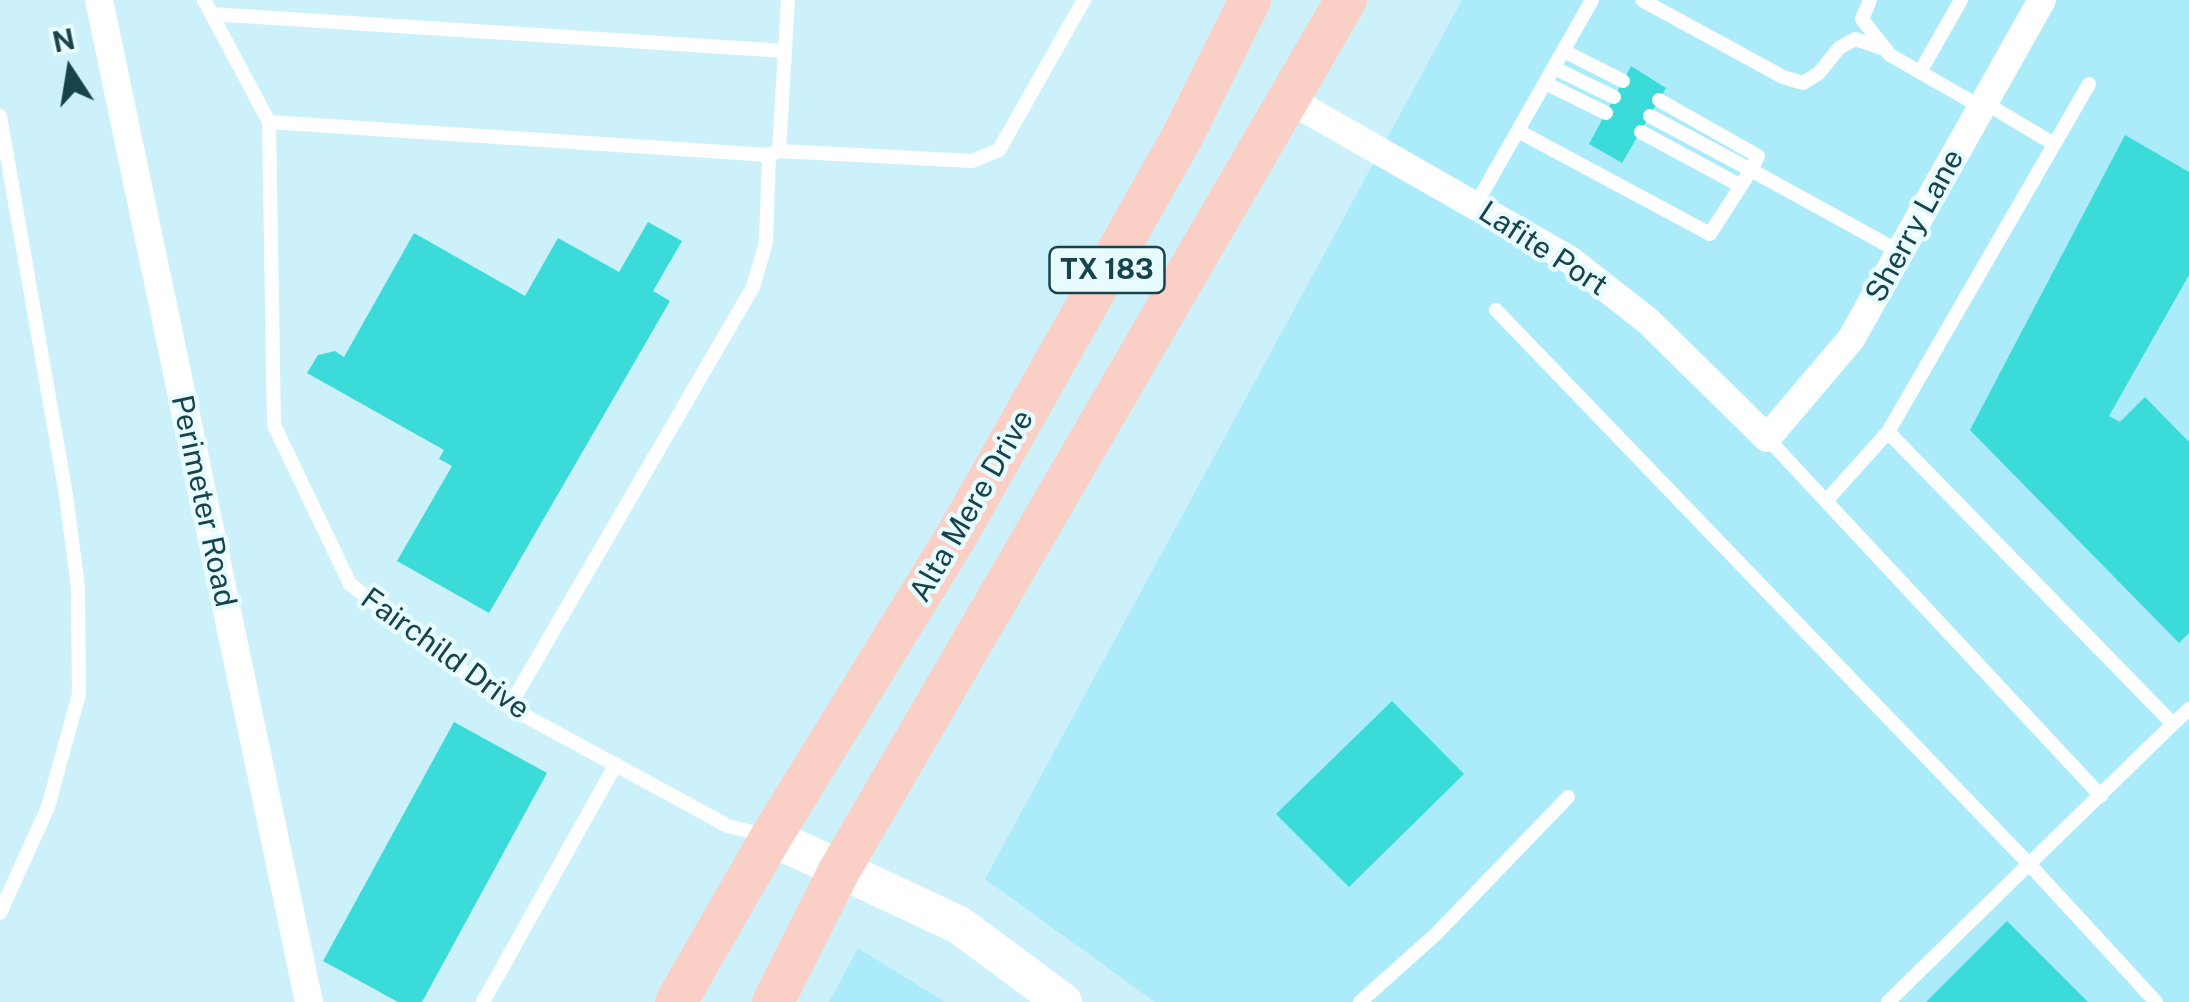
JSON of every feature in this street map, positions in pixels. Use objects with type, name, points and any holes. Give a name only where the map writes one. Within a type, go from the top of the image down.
[{"type":"main road","name":"Alta Mere Drive","points":[[676,1002],[771,837],[891,648],[957,535],[1182,136],[1250,0]]},
{"type":"main road","name":"TX 183","points":[[773,1002],[839,871],[1346,0]]},
{"type":"main road","points":[[771,837],[959,924],[1063,1002]]},
{"type":"street","name":"Perimeter Road","points":[[99,0],[309,1002]]},
{"type":"street","name":"Sherry Lane","points":[[1766,438],[1851,339],[2042,0]]},
{"type":"street","name":"Lafite Port","points":[[1290,100],[1570,260],[1648,321],[1766,438]]},
{"type":"lane","points":[[509,706],[753,287],[766,242],[788,0]]},
{"type":"lane","points":[[268,122],[972,161],[1000,150],[1084,0]]},
{"type":"lane","points":[[1476,206],[1592,0]]},
{"type":"lane","points":[[1642,0],[1784,77],[1803,83],[1819,73],[1838,48],[1856,39],[1886,50],[2054,144]]},
{"type":"lane","points":[[1870,0],[1862,19],[1886,50]]},
{"type":"lane","points":[[1920,72],[1961,0]]},
{"type":"lane","points":[[208,7],[785,51]]},
{"type":"lane","name":"Fairchild Drive","points":[[208,7],[268,122],[274,426],[350,584],[509,706],[728,826],[771,837]]},
{"type":"lane","points":[[1564,51],[1623,81]]},
{"type":"lane","points":[[1554,68],[1614,97]]},
{"type":"lane","points":[[1546,83],[1606,113]]},
{"type":"lane","points":[[1826,501],[1888,432],[2088,84]]},
{"type":"lane","points":[[1518,131],[1710,234],[1758,156],[1659,100]]},
{"type":"lane","points":[[0,116],[78,587],[80,694],[48,807],[0,913]]},
{"type":"lane","points":[[1650,116],[1900,252]]},
{"type":"lane","points":[[1641,132],[1740,186]]},
{"type":"lane","points":[[1496,310],[2029,864],[2156,1002]]},
{"type":"lane","points":[[1888,432],[2173,724]]},
{"type":"lane","points":[[1766,438],[2101,796]]},
{"type":"lane","points":[[1888,1002],[2189,709]]},
{"type":"lane","points":[[483,1002],[616,764]]},
{"type":"lane","points":[[1360,1002],[1450,920],[1568,797]]},
{"type":"shaded area","points":[[1462,0],[2189,0],[2189,1002],[1155,1002],[985,879]]},
{"type":"shaded area","points":[[858,948],[945,1002],[829,1002]]},
{"type":"building","points":[[1631,66],[1666,88],[1622,163],[1589,144]]},
{"type":"building","points":[[2125,135],[2189,172],[2189,275],[2109,416],[2120,422],[2145,397],[2189,442],[2189,633],[2179,643],[1970,430]]},
{"type":"building","points":[[648,222],[682,241],[653,291],[670,301],[489,613],[397,561],[452,466],[439,459],[444,450],[307,373],[318,355],[335,351],[344,357],[414,233],[525,296],[558,238],[619,272]]},
{"type":"building","points":[[1392,701],[1464,774],[1349,887],[1276,814]]},
{"type":"building","points":[[454,722],[547,773],[422,1002],[398,1002],[323,961]]},
{"type":"building","points":[[2007,921],[2088,1002],[1926,1002]]}]
